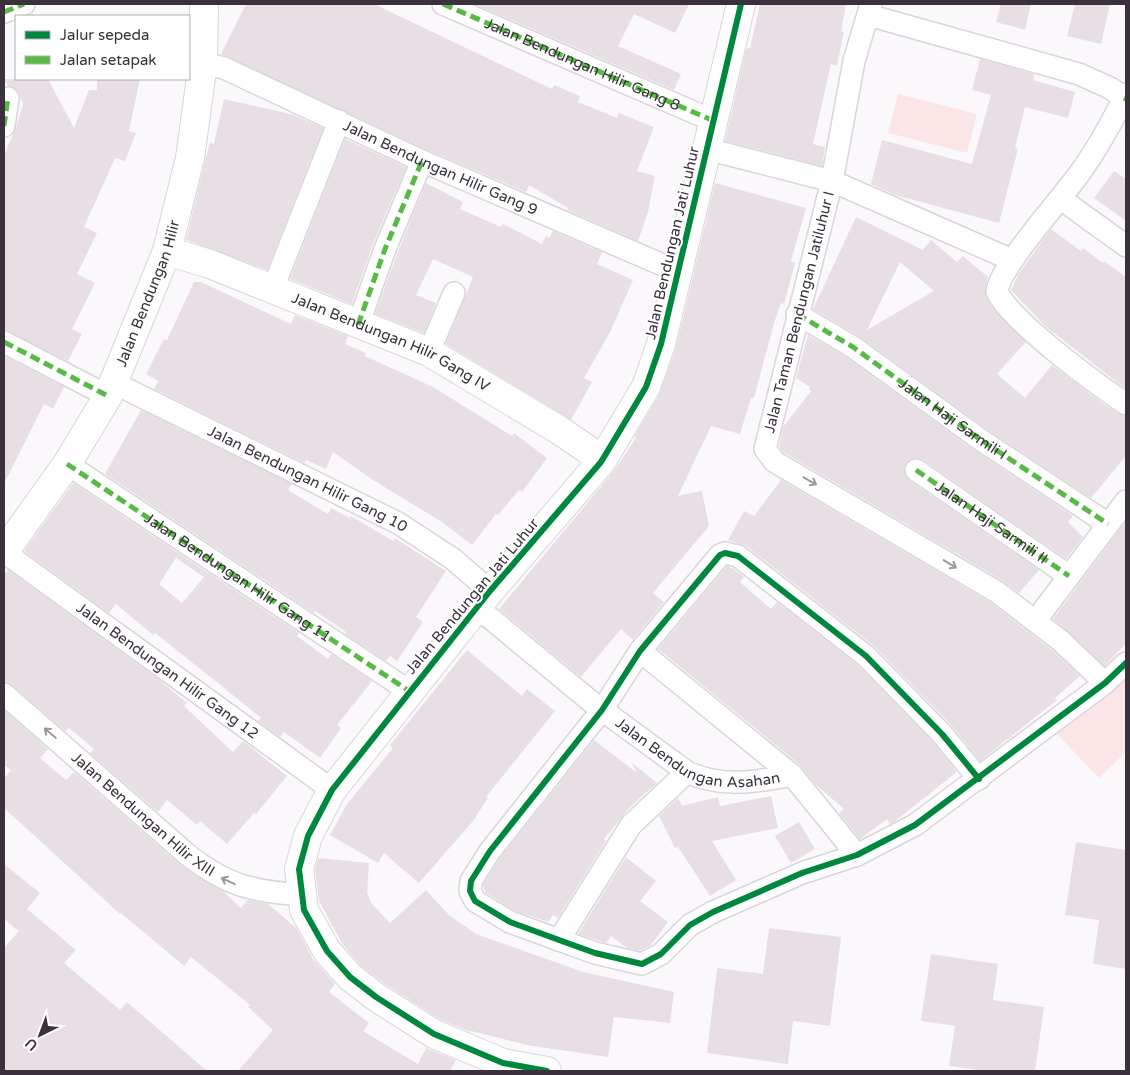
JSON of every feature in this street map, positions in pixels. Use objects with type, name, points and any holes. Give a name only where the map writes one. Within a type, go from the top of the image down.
[{"type":"street","points":[[4,12],[24,4]]},
{"type":"street","name":"Jalan Bendungan Hilir","points":[[4,552],[67,464],[111,390],[167,251],[190,158],[203,63],[204,4]]},
{"type":"street","name":"Jalan Bendungan Hilir Gang 8","points":[[443,4],[705,117]]},
{"type":"street","name":"Jalan Bendungan Jati Luhur","points":[[547,1071],[503,1063],[461,1046],[412,1021],[350,977],[327,951],[304,910],[299,869],[308,836],[332,790],[409,691],[601,462],[646,387],[662,344],[707,149],[705,117],[741,4]]},
{"type":"street","points":[[869,9],[1079,74],[1126,97],[1104,136],[1061,199],[1012,260],[997,287],[1001,300],[1054,349],[1126,404]]},
{"type":"street","name":"Jalan Taman Bendungan Jatiluhur I","points":[[869,9],[854,61],[832,181],[797,314],[783,380],[765,443],[769,455],[775,462],[997,592],[1036,620],[1105,683]]},
{"type":"street","name":"Jalan Bendungan Hilir Gang 9","points":[[203,63],[224,68],[422,161],[679,272]]},
{"type":"street","points":[[4,126],[8,98]]},
{"type":"street","points":[[273,288],[339,121]]},
{"type":"street","points":[[707,149],[832,181],[1012,260]]},
{"type":"street","points":[[358,325],[384,249],[422,161]]},
{"type":"street","points":[[1061,199],[1126,246]]},
{"type":"street","name":"Jalan Bendungan Hilir Gang IV","points":[[167,251],[210,264],[273,288],[358,325],[393,336],[429,352],[588,448],[601,462]]},
{"type":"street","points":[[429,352],[454,292]]},
{"type":"street","name":"Jalan Haji Sarmili I","points":[[797,314],[853,347],[981,440],[1108,524]]},
{"type":"street","name":"Jalan Bendungan Hilir Gang 10","points":[[4,342],[398,523],[453,559],[484,600]]},
{"type":"street","name":"Jalan Bendungan Hilir Gang 11","points":[[67,464],[409,691]]},
{"type":"street","name":"Jalan Haji Sarmili II","points":[[916,470],[1069,576]]},
{"type":"street","points":[[1036,620],[1126,501]]},
{"type":"street","name":"Jalan Bendungan Hilir Gang 12","points":[[4,552],[332,790]]},
{"type":"street","points":[[979,779],[942,734],[866,656],[738,556],[731,553],[720,555],[640,651],[602,710],[490,851],[471,881],[470,891],[475,900],[510,922],[595,953],[642,964],[661,954],[690,925],[713,912],[802,873],[857,854],[916,825],[979,779],[1105,683],[1126,663]]},
{"type":"street","name":"Jalan Bendungan Asahan","points":[[484,600],[602,710],[687,772],[700,779],[751,783],[792,775]]},
{"type":"street","name":"Jalan Bendungan Asahan","points":[[640,651],[792,775]]},
{"type":"street","name":"Jalan Bendungan Hilir XIII","points":[[4,694],[189,856],[210,872],[229,882],[249,889],[301,895]]},
{"type":"street","points":[[559,940],[631,826],[687,772]]},
{"type":"street","points":[[792,775],[857,854]]},
{"type":"shaded area","points":[[898,94],[977,114],[967,153],[888,133]]},
{"type":"shaded area","points":[[1126,667],[1126,752],[1099,778],[1056,733]]},
{"type":"building","points":[[246,4],[374,4],[552,89],[554,85],[580,96],[578,102],[617,118],[619,113],[654,127],[637,171],[655,176],[648,212],[638,241],[567,210],[568,208],[529,185],[526,192],[427,150],[221,54]]},
{"type":"building","points":[[474,4],[689,4],[675,33],[634,14],[618,46],[681,74],[674,90]]},
{"type":"building","points":[[760,4],[846,4],[841,31],[844,32],[837,66],[831,64],[813,144],[825,147],[822,166],[725,141],[745,54],[747,48],[750,48]]},
{"type":"building","points":[[1001,4],[1031,4],[1025,30],[996,22]]},
{"type":"building","points":[[1075,4],[1110,4],[1101,44],[1067,36]]},
{"type":"building","points":[[980,59],[1034,74],[1033,80],[1075,92],[1068,118],[1025,107],[1015,148],[1018,149],[999,223],[895,195],[871,184],[882,140],[972,164],[991,95],[972,90]]},
{"type":"building","points":[[4,79],[49,80],[74,128],[89,90],[97,90],[97,80],[140,80],[129,131],[136,133],[125,161],[115,158],[84,227],[97,233],[77,274],[95,283],[72,329],[82,334],[68,361],[4,330],[4,155],[16,128],[23,104],[16,89],[8,86]]},
{"type":"building","points":[[224,99],[294,115],[323,128],[267,270],[186,240],[206,157],[210,143],[214,144]]},
{"type":"building","points":[[345,139],[406,167],[373,244],[352,304],[290,279]]},
{"type":"building","points":[[1114,171],[1126,179],[1126,221],[1094,198]]},
{"type":"building","points":[[426,183],[463,202],[460,209],[501,227],[503,224],[542,244],[546,236],[549,238],[553,231],[602,252],[597,264],[633,280],[610,332],[584,378],[592,382],[571,420],[446,344],[473,277],[433,259],[416,295],[436,303],[424,333],[375,314]]},
{"type":"building","points":[[715,183],[806,208],[791,261],[795,263],[784,304],[781,303],[774,323],[754,398],[751,398],[740,434],[711,426],[678,496],[702,491],[709,526],[653,593],[664,602],[633,640],[621,629],[581,677],[499,609],[613,472],[636,438],[634,437],[659,395],[676,348]]},
{"type":"building","points":[[856,217],[923,250],[931,240],[957,262],[963,256],[988,277],[985,289],[987,299],[997,313],[1026,342],[997,374],[1025,398],[1052,365],[1105,405],[1126,416],[1126,456],[1091,498],[988,430],[860,337],[813,309]],"holes":[[[900,262],[934,291],[867,330]]]},
{"type":"building","points":[[1051,229],[1081,251],[1083,248],[1126,277],[1126,389],[1045,326],[1011,290],[1019,273]]},
{"type":"building","points":[[194,282],[201,282],[291,324],[295,315],[348,336],[345,344],[366,353],[365,356],[433,387],[512,436],[514,433],[547,458],[522,492],[519,490],[498,515],[496,514],[472,545],[442,522],[373,480],[333,452],[326,469],[306,460],[304,463],[154,389],[158,381],[146,374],[164,339],[167,340]]},
{"type":"building","points":[[808,335],[846,357],[974,450],[1073,516],[1068,522],[1083,537],[1066,559],[923,460],[917,458],[910,459],[904,469],[909,480],[1039,570],[1019,593],[1003,581],[783,452],[779,446],[783,427],[811,391],[810,387],[796,378]]},
{"type":"building","points":[[4,356],[64,387],[53,409],[44,404],[4,484]]},
{"type":"building","points":[[141,410],[292,484],[288,490],[328,514],[331,508],[350,518],[351,516],[393,541],[395,538],[446,571],[416,617],[423,622],[397,661],[390,656],[386,661],[345,634],[346,632],[315,611],[314,613],[105,474]]},
{"type":"building","points":[[781,480],[990,602],[1053,651],[1080,676],[1055,698],[1057,700],[980,761],[951,725],[874,646],[746,546],[728,540],[744,511],[754,516]]},
{"type":"building","points":[[73,483],[299,633],[297,636],[328,659],[331,654],[372,681],[337,725],[341,728],[320,758],[284,732],[280,737],[258,721],[261,718],[155,633],[153,635],[116,604],[109,613],[24,551]],"holes":[[[176,558],[204,577],[182,603],[159,584]]]},
{"type":"building","points":[[1126,521],[1126,643],[1105,666],[1053,619]]},
{"type":"building","points":[[727,566],[744,577],[740,582],[771,609],[777,602],[858,665],[933,742],[957,772],[894,822],[890,824],[887,819],[860,839],[839,813],[844,809],[815,784],[800,765],[658,649]]},
{"type":"building","points":[[8,570],[158,679],[187,703],[184,706],[233,752],[243,741],[287,776],[256,814],[254,813],[227,844],[200,821],[197,825],[167,800],[158,812],[90,753],[94,749],[69,728],[65,731],[12,685],[4,682],[4,575]]},
{"type":"building","points":[[467,650],[522,696],[527,689],[555,711],[486,797],[488,798],[473,821],[419,883],[384,853],[378,863],[330,835],[347,804],[393,748],[390,745]]},
{"type":"building","points":[[4,710],[48,749],[40,758],[66,780],[74,772],[182,866],[223,891],[241,908],[248,900],[268,904],[297,929],[313,959],[335,984],[329,992],[369,1023],[363,1031],[418,1064],[426,1048],[456,1060],[450,1071],[238,1071],[273,1030],[248,1007],[250,1005],[191,957],[184,966],[120,914],[4,808],[4,778],[11,770],[4,765]]},
{"type":"building","points":[[594,740],[637,773],[631,762],[657,783],[632,805],[604,839],[606,841],[558,918],[553,915],[548,922],[515,911],[485,892],[483,885],[500,858]]},
{"type":"building","points":[[771,796],[778,828],[712,841],[736,880],[710,896],[678,847],[675,848],[659,816],[678,798],[682,806],[718,797],[720,806]]},
{"type":"building","points":[[799,822],[815,849],[791,863],[775,836]]},
{"type":"building","points":[[1076,842],[1126,850],[1126,969],[1093,964],[1099,920],[1065,915]]},
{"type":"building","points":[[626,857],[656,881],[640,901],[668,922],[651,945],[640,951],[627,948],[611,936],[606,943],[578,934]]},
{"type":"building","points":[[318,858],[369,863],[367,893],[371,903],[390,923],[426,890],[449,915],[476,934],[583,972],[674,992],[670,1023],[614,1017],[608,1057],[527,1045],[470,1032],[441,1020],[361,966],[343,945],[319,901],[315,870]]},
{"type":"building","points":[[4,864],[40,893],[27,909],[76,950],[64,963],[120,1010],[127,1002],[207,1071],[4,1071],[4,948],[19,931],[4,919]]},
{"type":"building","points":[[769,928],[841,937],[830,1026],[793,1021],[788,1064],[707,1053],[717,968],[763,974]]},
{"type":"building","points":[[931,954],[998,964],[993,1000],[1044,1007],[1035,1071],[986,1071],[949,1066],[955,1026],[921,1021]]},
{"type":"marked path","points":[[4,12],[24,4]]},
{"type":"marked path","points":[[443,4],[714,121]]},
{"type":"marked path","points":[[4,126],[8,98]]},
{"type":"marked path","points":[[358,325],[385,249],[422,161]]},
{"type":"marked path","points":[[797,314],[853,347],[981,440],[1108,524]]},
{"type":"marked path","points":[[4,342],[108,396]]},
{"type":"marked path","points":[[67,464],[409,691]]},
{"type":"marked path","points":[[916,470],[1069,576]]},
{"type":"cycle path","points":[[547,1071],[503,1063],[434,1034],[376,997],[350,977],[327,951],[304,910],[299,869],[308,836],[332,790],[490,591],[601,462],[646,387],[661,344],[741,4]]},
{"type":"cycle path","points":[[979,779],[942,734],[866,656],[738,556],[725,553],[720,555],[640,651],[602,710],[490,851],[471,881],[470,891],[475,901],[510,922],[595,953],[642,964],[661,954],[690,925],[713,912],[802,873],[857,855],[915,825],[1105,683],[1126,663]]}]
